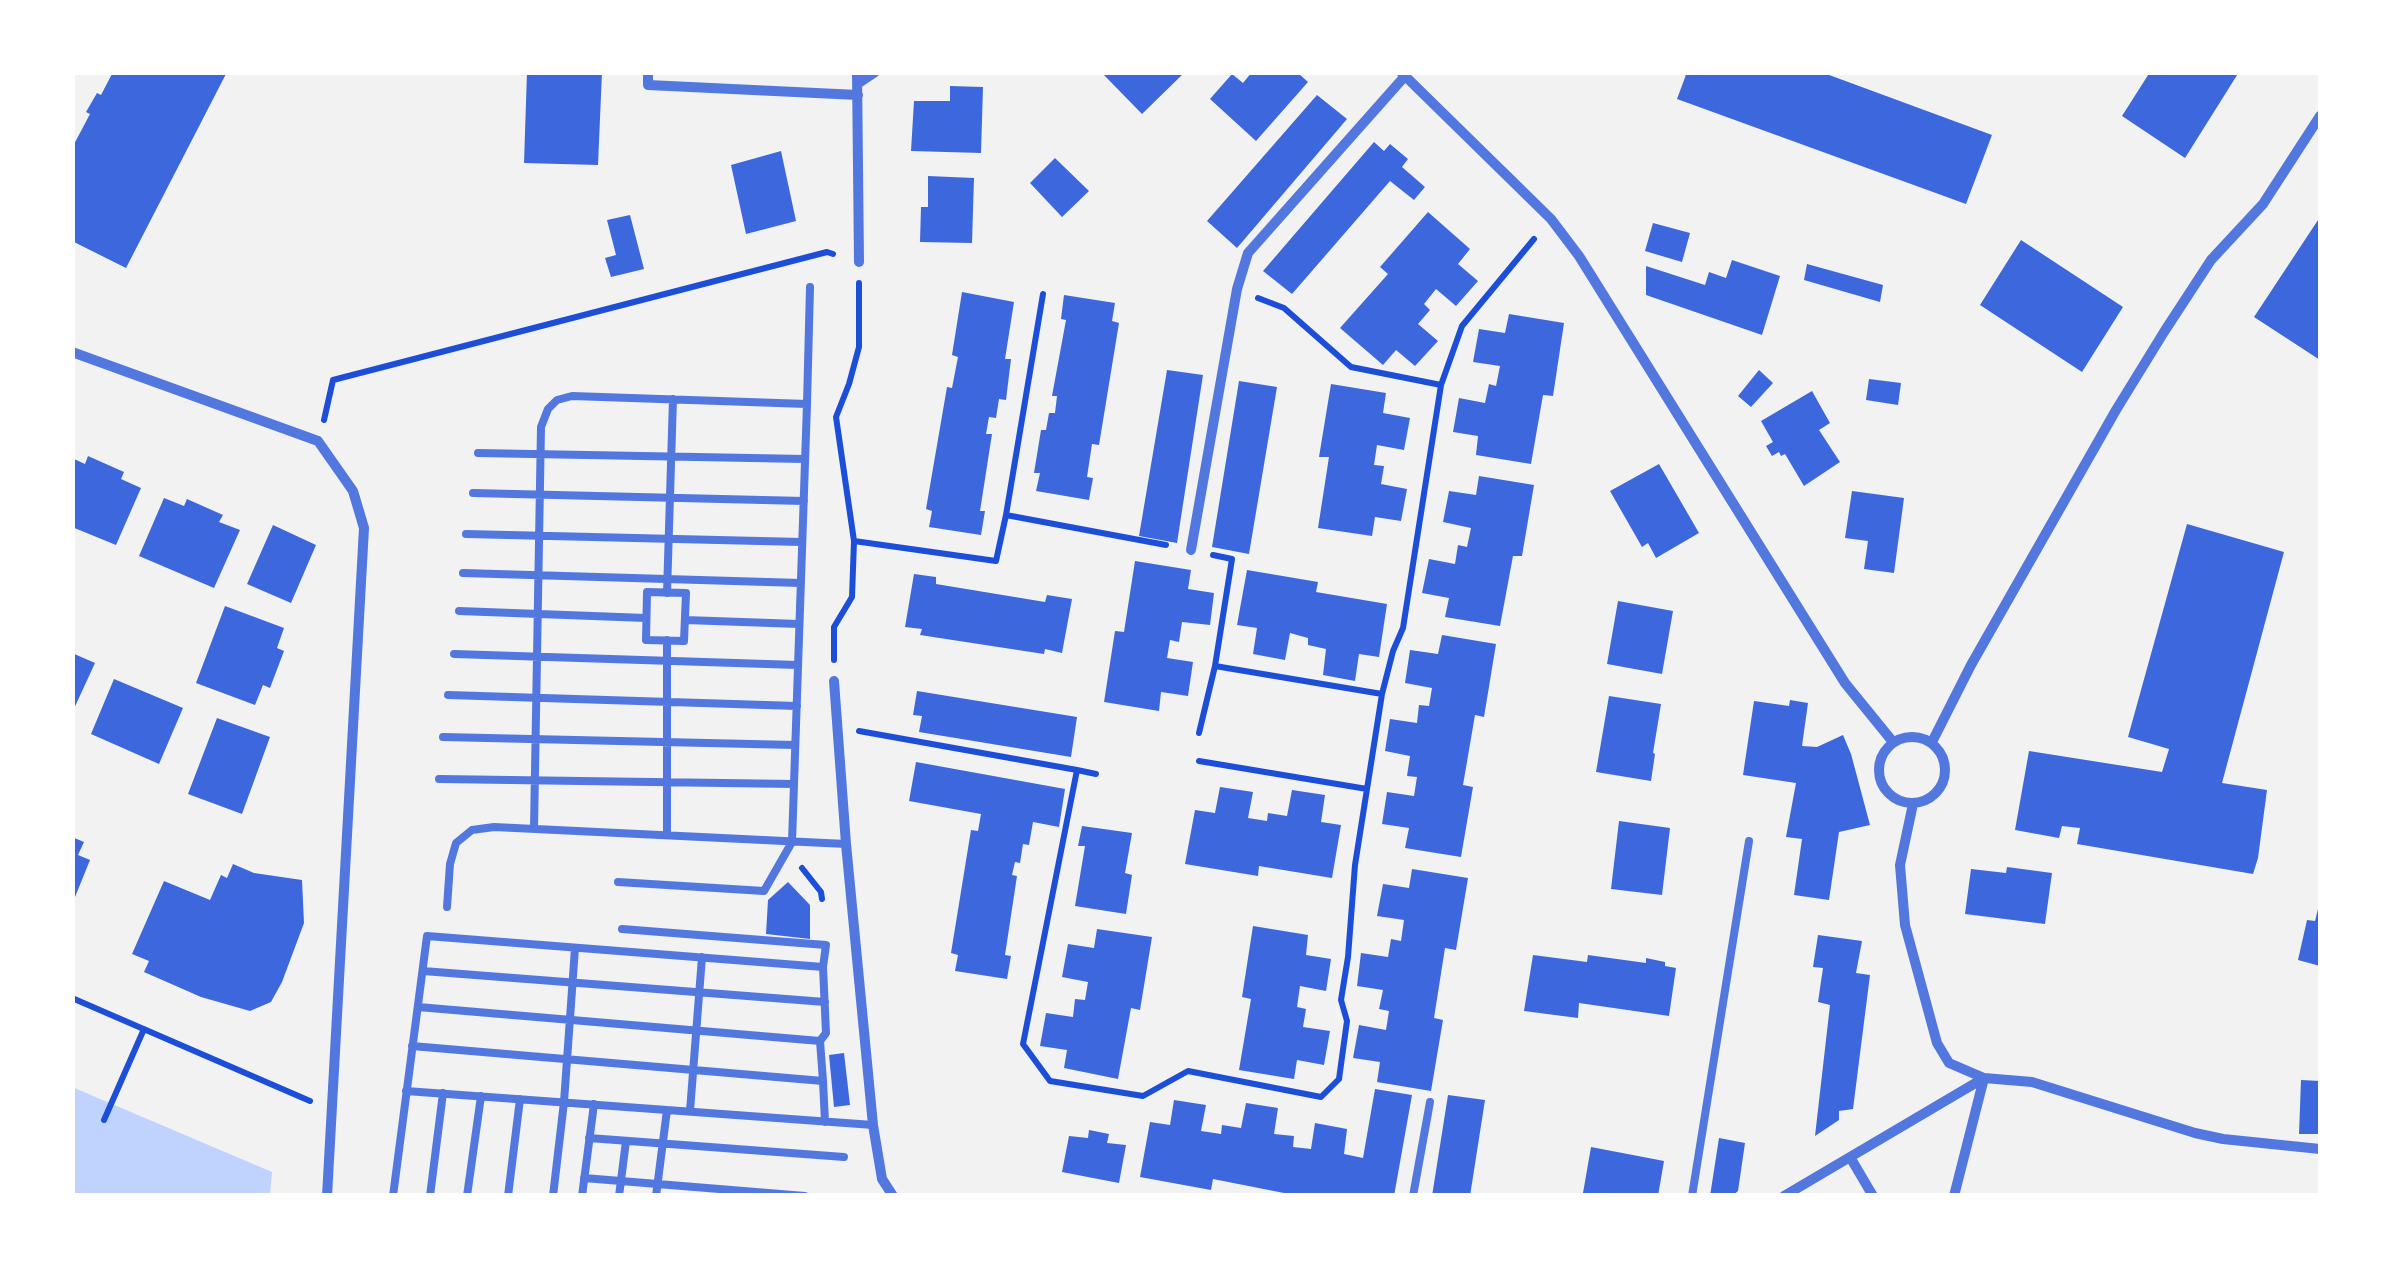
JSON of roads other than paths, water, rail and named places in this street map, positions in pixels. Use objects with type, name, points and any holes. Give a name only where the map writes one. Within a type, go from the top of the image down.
[{"type":"street","points":[[648,72],[648,85],[857,84],[875,72]]},
{"type":"street","points":[[1191,550],[1237,290],[1248,253],[1403,74],[1551,219],[1579,256],[1846,684],[1893,742]]},
{"type":"street","points":[[857,84],[858,262]]},
{"type":"street","points":[[1932,742],[1981,648],[2164,332],[2211,260],[2263,204],[2320,116]]},
{"type":"street","points":[[72,352],[318,441],[353,490],[364,528],[327,1196]]},
{"type":"street","points":[[834,681],[873,1125],[882,1179],[893,1196]]},
{"type":"street","points":[[1912,736],[1932,742],[1944,759],[1944,780],[1932,797],[1913,804],[1893,798],[1880,780],[1880,759],[1893,742],[1912,736]]},
{"type":"street","points":[[1913,804],[1900,865],[1904,925],[1937,1044],[1948,1064],[1984,1078],[2032,1082],[2195,1133],[2320,1149]]},
{"type":"street","points":[[1784,1196],[1984,1078]]},
{"type":"street","points":[[1954,1196],[1984,1078]]},
{"type":"street","points":[[1850,1157],[1873,1196]]},
{"type":"lane","points":[[618,882],[764,892],[792,842],[810,287]]},
{"type":"lane","points":[[534,829],[540,454],[541,427],[548,410],[557,400],[572,396],[807,404]]},
{"type":"lane","points":[[668,592],[673,399]]},
{"type":"lane","points":[[478,453],[805,459]]},
{"type":"lane","points":[[473,493],[804,501]]},
{"type":"lane","points":[[466,534],[802,542]]},
{"type":"lane","points":[[463,573],[801,583]]},
{"type":"lane","points":[[647,592],[686,593],[684,641],[646,640],[646,618],[647,592]]},
{"type":"lane","points":[[459,611],[646,618]]},
{"type":"lane","points":[[685,620],[800,624]]},
{"type":"lane","points":[[666,835],[668,640]]},
{"type":"lane","points":[[454,654],[798,665]]},
{"type":"lane","points":[[448,695],[797,706]]},
{"type":"lane","points":[[442,737],[795,745]]},
{"type":"lane","points":[[439,779],[794,784]]},
{"type":"lane","points":[[447,908],[450,864],[456,843],[472,830],[494,827],[846,844]]},
{"type":"lane","points":[[1692,1196],[1749,841]]},
{"type":"lane","points":[[622,929],[826,945],[826,1033],[820,1040],[825,1122]]},
{"type":"lane","points":[[393,1196],[427,936],[823,967]]},
{"type":"lane","points":[[552,1196],[568,1059],[575,948]]},
{"type":"lane","points":[[690,1111],[702,957]]},
{"type":"lane","points":[[423,971],[825,1002]]},
{"type":"lane","points":[[418,1007],[820,1040]]},
{"type":"lane","points":[[412,1046],[823,1081]]},
{"type":"lane","points":[[406,1090],[873,1125]]},
{"type":"lane","points":[[430,1196],[443,1093]]},
{"type":"lane","points":[[468,1196],[480,1096]]},
{"type":"lane","points":[[508,1196],[520,1099]]},
{"type":"lane","points":[[1413,1196],[1430,1102]]},
{"type":"lane","points":[[582,1196],[594,1104]]},
{"type":"lane","points":[[656,1196],[667,1110]]},
{"type":"lane","points":[[589,1138],[844,1157]]},
{"type":"lane","points":[[619,1196],[626,1141]]},
{"type":"lane","points":[[584,1178],[697,1191],[804,1196]]},
{"type":"water","points":[[72,1087],[272,1172],[270,1195],[73,1195]]}]
